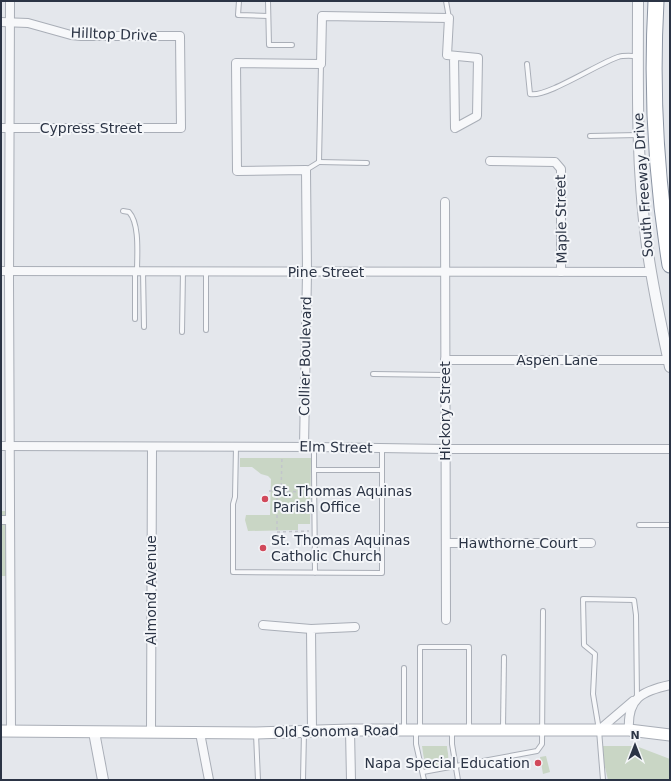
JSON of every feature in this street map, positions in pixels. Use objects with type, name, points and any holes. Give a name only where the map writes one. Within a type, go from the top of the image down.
[{"type":"highway","points":[[656,1],[654,57],[655,127],[660,198],[670,265]]},
{"type":"main road","name":"Old Sonoma Road","points":[[6,731],[256,733],[350,730],[629,730],[670,735]]},
{"type":"street","points":[[6,731],[10,446],[5,271],[5,128],[11,22],[10,1]]},
{"type":"street","name":"South Freeway Drive","points":[[638,1],[638,135],[646,237],[650,272],[669,363]]},
{"type":"street","points":[[306,170],[237,171],[236,63],[320,64],[322,16],[449,18],[448,55],[478,58],[477,116],[455,128],[454,56]]},
{"type":"street","name":"Hilltop Drive","points":[[1,22],[39,25],[81,36],[180,36],[181,128]]},
{"type":"street","name":"Cypress Street","points":[[5,128],[181,128]]},
{"type":"street","name":"Maple Street","points":[[490,161],[555,162],[561,169],[561,272]]},
{"type":"street","name":"Collier Boulevard","points":[[304,447],[307,272],[306,170]]},
{"type":"street","name":"Hickory Street","points":[[445,202],[446,620]]},
{"type":"street","name":"Pine Street","points":[[5,271],[650,272]]},
{"type":"street","name":"Aspen Lane","points":[[445,360],[669,363]]},
{"type":"street","name":"Elm Street","points":[[1,446],[670,449]]},
{"type":"street","name":"Almond Avenue","points":[[152,447],[152,732]]},
{"type":"street","points":[[1,520],[10,520]]},
{"type":"street","name":"Hawthorne Court","points":[[446,543],[591,544]]},
{"type":"street","points":[[263,625],[311,629],[356,627]]},
{"type":"street","points":[[308,731],[311,629]]},
{"type":"street","points":[[599,730],[637,698],[650,690],[670,685]]},
{"type":"street","points":[[629,730],[628,718],[633,703],[637,698]]},
{"type":"street","points":[[350,730],[351,780]]},
{"type":"street","points":[[94,732],[103,780]]},
{"type":"street","points":[[200,733],[209,780]]},
{"type":"lane","points":[[239,1],[238,15],[268,16]]},
{"type":"lane","points":[[268,1],[269,46],[292,45]]},
{"type":"lane","points":[[446,1],[449,18]]},
{"type":"lane","points":[[631,1],[638,1]]},
{"type":"lane","points":[[527,64],[530,94],[535,95],[552,89],[619,57],[637,56]]},
{"type":"lane","points":[[320,64],[320,162]]},
{"type":"lane","points":[[590,136],[638,135]]},
{"type":"lane","points":[[306,170],[320,162],[367,163]]},
{"type":"lane","points":[[123,211],[130,212],[132,214],[135,227],[144,327]]},
{"type":"lane","points":[[135,319],[138,271]]},
{"type":"lane","points":[[182,332],[183,272]]},
{"type":"lane","points":[[206,272],[206,330]]},
{"type":"lane","points":[[373,374],[445,375]]},
{"type":"lane","points":[[236,447],[235,497],[233,504],[233,572],[315,573],[382,573],[382,448]]},
{"type":"lane","points":[[314,447],[315,573]]},
{"type":"lane","points":[[314,470],[382,470]]},
{"type":"lane","points":[[639,525],[670,525]]},
{"type":"lane","points":[[603,780],[599,730],[593,694],[595,654],[584,646],[583,599],[634,600],[636,615],[637,698]]},
{"type":"lane","points":[[423,772],[537,751],[542,744],[543,610]]},
{"type":"lane","points":[[424,780],[416,744],[418,730],[420,647],[469,647],[469,730]]},
{"type":"lane","points":[[504,657],[504,730]]},
{"type":"lane","points":[[404,668],[404,730]]},
{"type":"lane","points":[[452,730],[452,744],[458,780]]},
{"type":"lane","points":[[303,780],[308,731]]},
{"type":"lane","points":[[256,733],[258,780]]},
{"type":"path","points":[[281,492],[282,456]]},
{"type":"path","points":[[269,491],[314,492]]},
{"type":"path","points":[[277,492],[277,536]]},
{"type":"path","points":[[277,532],[315,531]]},
{"type":"green space","points":[[240,458],[311,458],[310,524],[298,524],[298,530],[248,531],[245,520],[246,515],[270,515],[271,479],[252,467],[240,467]]},
{"type":"green space","points":[[1,511],[10,511],[10,576],[1,576]]},
{"type":"green space","points":[[422,746],[447,746],[447,761],[441,764],[428,764],[424,759]]},
{"type":"green space","points":[[600,746],[636,746],[670,759],[670,780],[608,780]]},
{"type":"green space","points":[[546,756],[550,772],[543,774],[540,757]]},
{"type":"place","name":"St. Thomas Aquinas Parish Office","points":[[265,499]]},
{"type":"place","name":"St. Thomas Aquinas Catholic Church","points":[[263,548]]},
{"type":"place","name":"Napa Special Education","points":[[538,763]]}]
